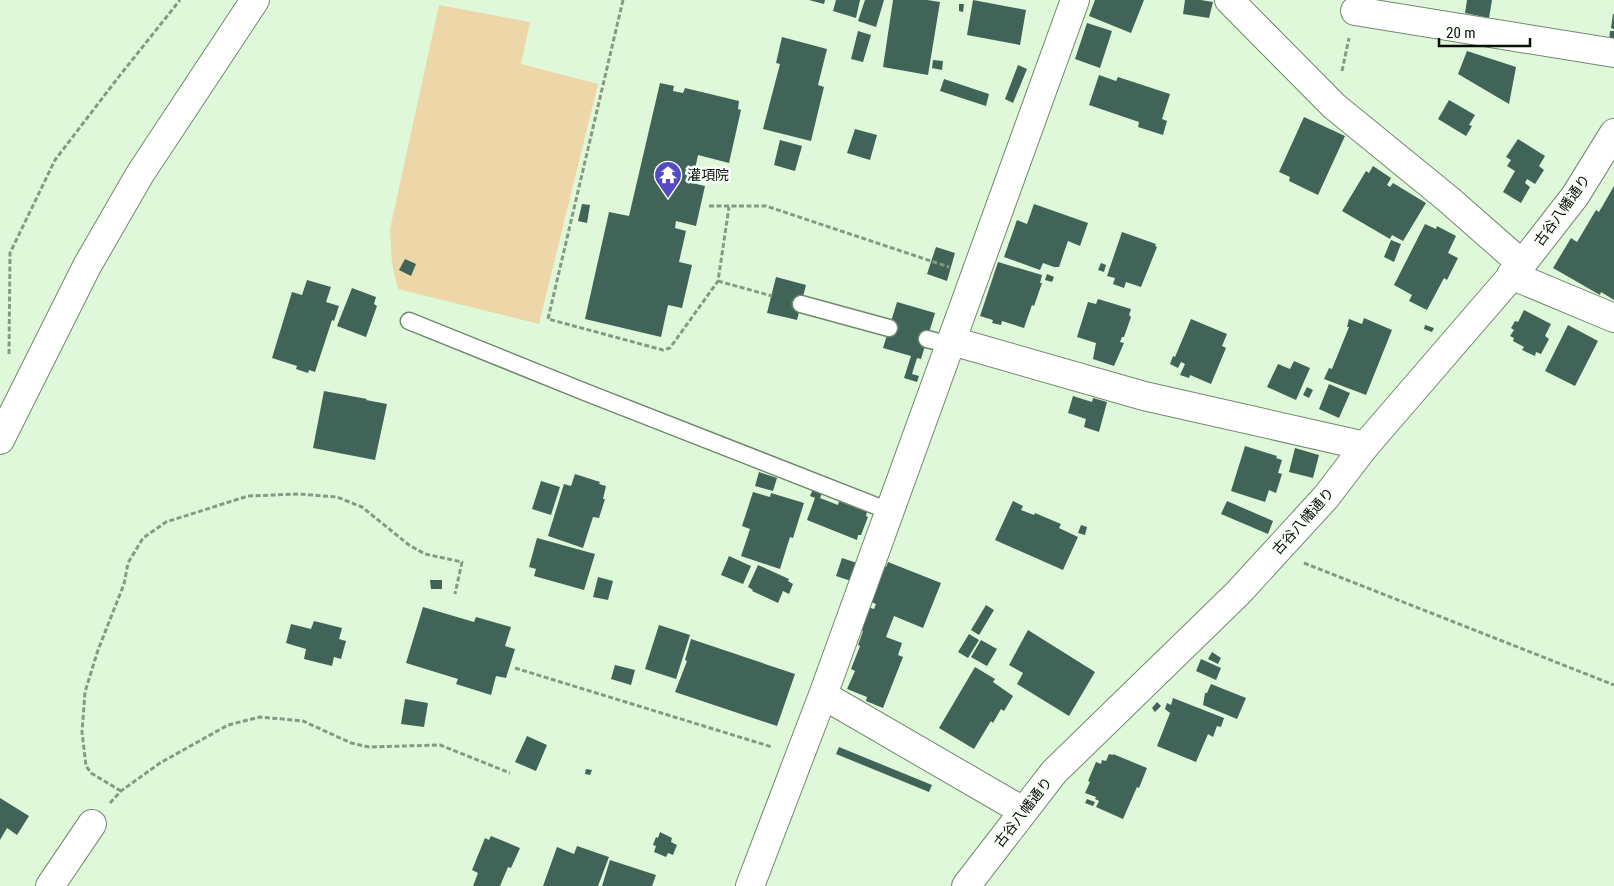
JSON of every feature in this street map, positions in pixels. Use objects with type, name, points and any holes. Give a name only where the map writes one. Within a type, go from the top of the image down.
[{"type":"street","points":[[0,440],[87,266],[135,182],[256,0]]},
{"type":"street","points":[[750,886],[823,694],[889,511],[943,341],[975,276],[1075,0]]},
{"type":"street","points":[[1228,0],[1334,106],[1448,199],[1516,270],[1614,318]]},
{"type":"street","points":[[1356,11],[1614,53]]},
{"type":"street","name":"古谷八幡通り","points":[[966,886],[1054,772],[1238,593],[1326,497],[1365,446],[1516,270],[1575,196],[1614,132]]},
{"type":"street","points":[[943,341],[1144,396],[1365,446]]},
{"type":"street","points":[[823,694],[1023,810]]},
{"type":"street","points":[[50,886],[92,824]]},
{"type":"lane","points":[[801,304],[889,328]]},
{"type":"lane","points":[[408,321],[889,511]]},
{"type":"path","points":[[9,362],[10,253],[55,160],[117,78],[180,0]]},
{"type":"path","points":[[623,0],[548,319],[663,350],[670,348],[718,281],[729,207]]},
{"type":"path","points":[[1334,106],[1356,11]]},
{"type":"path","points":[[710,206],[766,206],[975,276]]},
{"type":"path","points":[[718,281],[772,296]]},
{"type":"path","points":[[121,791],[92,773],[86,766],[82,732],[85,692],[98,650],[124,584],[128,563],[143,538],[166,522],[248,496],[299,494],[336,497],[362,507],[409,545],[425,554],[462,562],[455,594]]},
{"type":"path","points":[[1275,552],[1614,685]]},
{"type":"path","points":[[514,668],[800,756]]},
{"type":"path","points":[[92,824],[121,791],[160,763],[228,725],[260,717],[303,721],[351,743],[369,748],[440,745],[510,773]]},
{"type":"shaded area","points":[[439,5],[530,22],[521,64],[598,84],[539,324],[398,289],[392,264],[390,229]]},
{"type":"building","points":[[809,0],[825,0],[824,4]]},
{"type":"building","points":[[836,0],[860,0],[856,18],[833,11]]},
{"type":"building","points":[[865,0],[884,0],[876,27],[858,21]]},
{"type":"building","points":[[893,0],[940,2],[928,75],[883,67]]},
{"type":"building","points":[[973,0],[1026,10],[1020,45],[967,35]]},
{"type":"building","points":[[1095,0],[1144,0],[1131,33],[1089,16]]},
{"type":"building","points":[[1185,0],[1213,2],[1209,18],[1183,14]]},
{"type":"building","points":[[1467,0],[1492,0],[1489,18],[1465,13]]},
{"type":"building","points":[[959,4],[964,4],[963,12],[959,11]]},
{"type":"building","points":[[1614,14],[1614,29],[1611,28]]},
{"type":"building","points":[[1087,23],[1112,31],[1100,68],[1075,59]]},
{"type":"building","points":[[858,31],[871,35],[863,62],[851,59]]},
{"type":"building","points":[[1610,31],[1614,31],[1614,43],[1609,42]]},
{"type":"building","points":[[782,37],[827,49],[818,85],[824,87],[811,141],[763,129],[780,64],[776,63]]},
{"type":"building","points":[[1467,51],[1516,67],[1509,104],[1458,74]]},
{"type":"building","points":[[933,60],[943,61],[942,70],[932,68]]},
{"type":"building","points":[[1018,65],[1027,69],[1013,103],[1005,99]]},
{"type":"building","points":[[1099,75],[1116,81],[1118,77],[1170,94],[1162,119],[1167,121],[1163,135],[1138,127],[1139,122],[1089,105]]},
{"type":"building","points":[[944,79],[989,94],[986,106],[940,91]]},
{"type":"building","name":"灌項院","points":[[660,83],[674,86],[673,91],[683,93],[685,88],[739,101],[738,109],[741,110],[729,163],[698,155],[692,183],[705,186],[696,226],[676,221],[675,228],[686,231],[679,262],[692,265],[682,308],[668,305],[661,337],[585,319],[609,212],[629,216]]},
{"type":"building","points":[[1449,100],[1475,115],[1469,125],[1472,126],[1466,136],[1438,119]]},
{"type":"building","points":[[1304,117],[1345,136],[1318,195],[1289,181],[1290,177],[1279,172]]},
{"type":"building","points":[[855,129],[877,135],[870,160],[847,153]]},
{"type":"building","points":[[1518,139],[1545,156],[1539,166],[1544,170],[1535,184],[1527,179],[1525,183],[1530,187],[1521,203],[1503,192],[1515,171],[1507,166],[1511,160],[1506,157]]},
{"type":"building","points":[[780,140],[802,146],[795,171],[774,165]]},
{"type":"building","points":[[1373,166],[1391,178],[1387,185],[1390,187],[1393,183],[1426,203],[1403,241],[1392,235],[1390,239],[1342,211],[1366,171],[1369,173]]},
{"type":"building","points":[[1614,186],[1614,300],[1601,292],[1600,295],[1553,268],[1571,238],[1577,242],[1596,210],[1599,212]]},
{"type":"building","points":[[582,204],[590,205],[587,223],[578,221]]},
{"type":"building","points":[[1034,204],[1088,223],[1080,246],[1068,241],[1059,267],[1043,263],[1040,270],[1004,257],[1017,220],[1027,224]]},
{"type":"building","points":[[1425,224],[1436,229],[1437,226],[1456,236],[1448,253],[1458,258],[1447,280],[1444,278],[1427,310],[1409,301],[1412,295],[1394,285]]},
{"type":"building","points":[[1122,232],[1156,244],[1155,246],[1157,247],[1141,287],[1126,282],[1124,288],[1113,284],[1115,278],[1107,276]]},
{"type":"building","points":[[1391,240],[1401,244],[1394,262],[1384,257]]},
{"type":"building","points":[[936,247],[955,253],[947,281],[927,274]]},
{"type":"building","points":[[405,259],[416,264],[411,276],[399,270]]},
{"type":"building","points":[[998,262],[1042,275],[1040,283],[1042,283],[1024,328],[1002,321],[1001,325],[992,323],[993,320],[980,316]]},
{"type":"building","points":[[1101,263],[1106,265],[1104,272],[1098,270]]},
{"type":"building","points":[[1047,274],[1054,277],[1052,282],[1045,280]]},
{"type":"building","points":[[776,277],[806,285],[797,320],[767,313]]},
{"type":"building","points":[[307,280],[331,287],[326,302],[339,306],[334,321],[332,320],[315,372],[309,370],[308,373],[296,369],[297,366],[272,358],[292,292],[302,295]]},
{"type":"building","points":[[352,288],[376,297],[374,304],[377,306],[366,337],[337,326]]},
{"type":"building","points":[[1098,299],[1131,309],[1129,315],[1131,317],[1124,337],[1122,337],[1120,342],[1124,343],[1114,366],[1093,359],[1096,343],[1077,337],[1088,302],[1096,304]]},
{"type":"building","points":[[897,302],[935,313],[921,359],[917,358],[912,374],[919,376],[917,382],[904,378],[911,356],[883,348]]},
{"type":"building","points":[[1524,310],[1551,324],[1545,336],[1549,339],[1541,354],[1536,352],[1535,356],[1522,350],[1524,347],[1513,341],[1514,338],[1510,336],[1514,330],[1511,328],[1515,321],[1518,322]]},
{"type":"building","points":[[1364,318],[1392,330],[1366,395],[1324,379],[1329,368],[1332,369],[1349,327],[1347,327],[1349,319],[1362,324]]},
{"type":"building","points":[[1191,319],[1227,334],[1222,346],[1226,348],[1211,384],[1190,375],[1189,378],[1180,375],[1185,364],[1181,362],[1178,368],[1170,364],[1173,356],[1175,357]]},
{"type":"building","points":[[1425,325],[1434,328],[1432,332],[1424,329]]},
{"type":"building","points":[[1568,325],[1598,341],[1575,386],[1545,371]]},
{"type":"building","points":[[1294,361],[1310,368],[1296,400],[1267,387],[1278,364],[1290,369]]},
{"type":"building","points":[[1329,384],[1350,393],[1339,418],[1319,409]]},
{"type":"building","points":[[1307,387],[1313,390],[1309,398],[1303,395]]},
{"type":"building","points":[[324,391],[387,404],[375,460],[313,448]]},
{"type":"building","points":[[1073,396],[1092,402],[1093,398],[1107,402],[1099,432],[1084,427],[1086,419],[1068,413]]},
{"type":"building","points":[[1245,446],[1277,456],[1276,458],[1282,460],[1278,473],[1282,474],[1276,493],[1269,490],[1265,502],[1231,491]]},
{"type":"building","points":[[1295,448],[1319,455],[1313,478],[1289,472]]},
{"type":"building","points":[[759,472],[777,478],[773,491],[755,486]]},
{"type":"building","points":[[575,474],[600,482],[599,484],[606,486],[603,499],[605,499],[599,518],[593,517],[583,548],[548,536],[564,484],[571,486]]},
{"type":"building","points":[[541,481],[560,487],[551,515],[532,509]]},
{"type":"building","points":[[813,489],[822,493],[820,498],[838,505],[839,501],[867,512],[866,516],[868,517],[857,540],[807,520],[815,498],[810,496]]},
{"type":"building","points":[[753,492],[770,497],[771,493],[804,503],[793,538],[790,537],[780,569],[741,556],[750,529],[742,526]]},
{"type":"building","points":[[1013,501],[1023,506],[1021,510],[1034,515],[1035,513],[1061,524],[1059,528],[1078,537],[1063,570],[995,540]]},
{"type":"building","points":[[1227,501],[1273,521],[1268,534],[1221,514]]},
{"type":"building","points":[[1081,525],[1087,527],[1085,535],[1078,533]]},
{"type":"building","points":[[537,538],[595,554],[584,590],[534,576],[536,569],[529,567]]},
{"type":"building","points":[[729,556],[751,566],[743,584],[721,575]]},
{"type":"building","points":[[842,558],[857,563],[851,581],[836,576]]},
{"type":"building","points":[[888,562],[941,583],[923,628],[894,616],[886,637],[902,643],[898,655],[903,657],[883,708],[866,701],[867,697],[847,689],[855,671],[851,669],[860,646],[858,645],[863,631],[859,629],[868,607],[874,609],[876,604],[871,602],[884,566],[886,567]]},
{"type":"building","points":[[758,565],[789,579],[788,581],[793,584],[789,594],[783,591],[778,603],[752,591],[748,587]]},
{"type":"building","points":[[598,577],[613,581],[608,600],[593,597]]},
{"type":"building","points":[[430,580],[442,580],[442,589],[431,589]]},
{"type":"building","points":[[986,605],[994,610],[979,635],[971,630]]},
{"type":"building","points":[[423,607],[474,622],[476,617],[511,627],[505,646],[515,649],[506,678],[496,676],[491,695],[456,684],[458,679],[406,663]]},
{"type":"building","points":[[314,621],[342,628],[339,639],[346,641],[341,659],[334,657],[332,666],[304,659],[306,649],[286,643],[291,624],[311,629]]},
{"type":"building","points":[[659,625],[690,635],[676,679],[645,669]]},
{"type":"building","points":[[1028,630],[1095,672],[1069,716],[1017,684],[1023,673],[1009,665]]},
{"type":"building","points":[[969,634],[979,640],[968,658],[958,652]]},
{"type":"building","points":[[691,639],[795,674],[777,726],[675,692],[687,661],[685,660]]},
{"type":"building","points":[[981,640],[997,649],[987,666],[971,657]]},
{"type":"building","points":[[1212,652],[1221,658],[1218,664],[1208,659]]},
{"type":"building","points":[[1201,659],[1221,668],[1216,680],[1196,671]]},
{"type":"building","points":[[615,665],[635,670],[631,685],[611,679]]},
{"type":"building","points":[[975,667],[995,679],[993,682],[1013,696],[1004,711],[1001,709],[993,723],[991,721],[974,749],[939,728]]},
{"type":"building","points":[[1211,684],[1246,698],[1237,719],[1203,705],[1205,693],[1207,693]]},
{"type":"building","points":[[1173,698],[1224,718],[1221,727],[1217,726],[1213,737],[1208,734],[1196,762],[1157,746],[1170,713],[1165,709],[1167,703],[1171,705]]},
{"type":"building","points":[[405,699],[428,703],[424,727],[401,724]]},
{"type":"building","points":[[1157,702],[1161,706],[1155,712],[1152,708]]},
{"type":"building","points":[[527,736],[547,745],[536,771],[515,762]]},
{"type":"building","points":[[839,747],[932,785],[929,792],[836,754]]},
{"type":"building","points":[[1109,754],[1147,768],[1123,819],[1096,807],[1099,801],[1095,799],[1096,797],[1085,793],[1096,762],[1101,764],[1102,760],[1106,761]]},
{"type":"building","points":[[586,769],[592,770],[590,775],[585,774]]},
{"type":"building","points":[[0,798],[29,816],[17,835],[7,828],[0,840]]},
{"type":"building","points":[[1087,799],[1095,802],[1093,806],[1085,803]]},
{"type":"building","points":[[660,832],[672,838],[671,842],[677,845],[673,855],[668,853],[666,857],[654,852],[656,846],[653,845]]},
{"type":"building","points":[[491,836],[520,848],[511,868],[508,867],[500,886],[473,886],[478,873],[472,870],[485,838],[489,840]]},
{"type":"building","points":[[577,846],[609,857],[598,886],[543,886],[557,847],[574,854]]},
{"type":"building","points":[[610,860],[656,875],[652,886],[602,886]]},
{"type":"place","name":"灌項院","points":[[668,199]]}]
